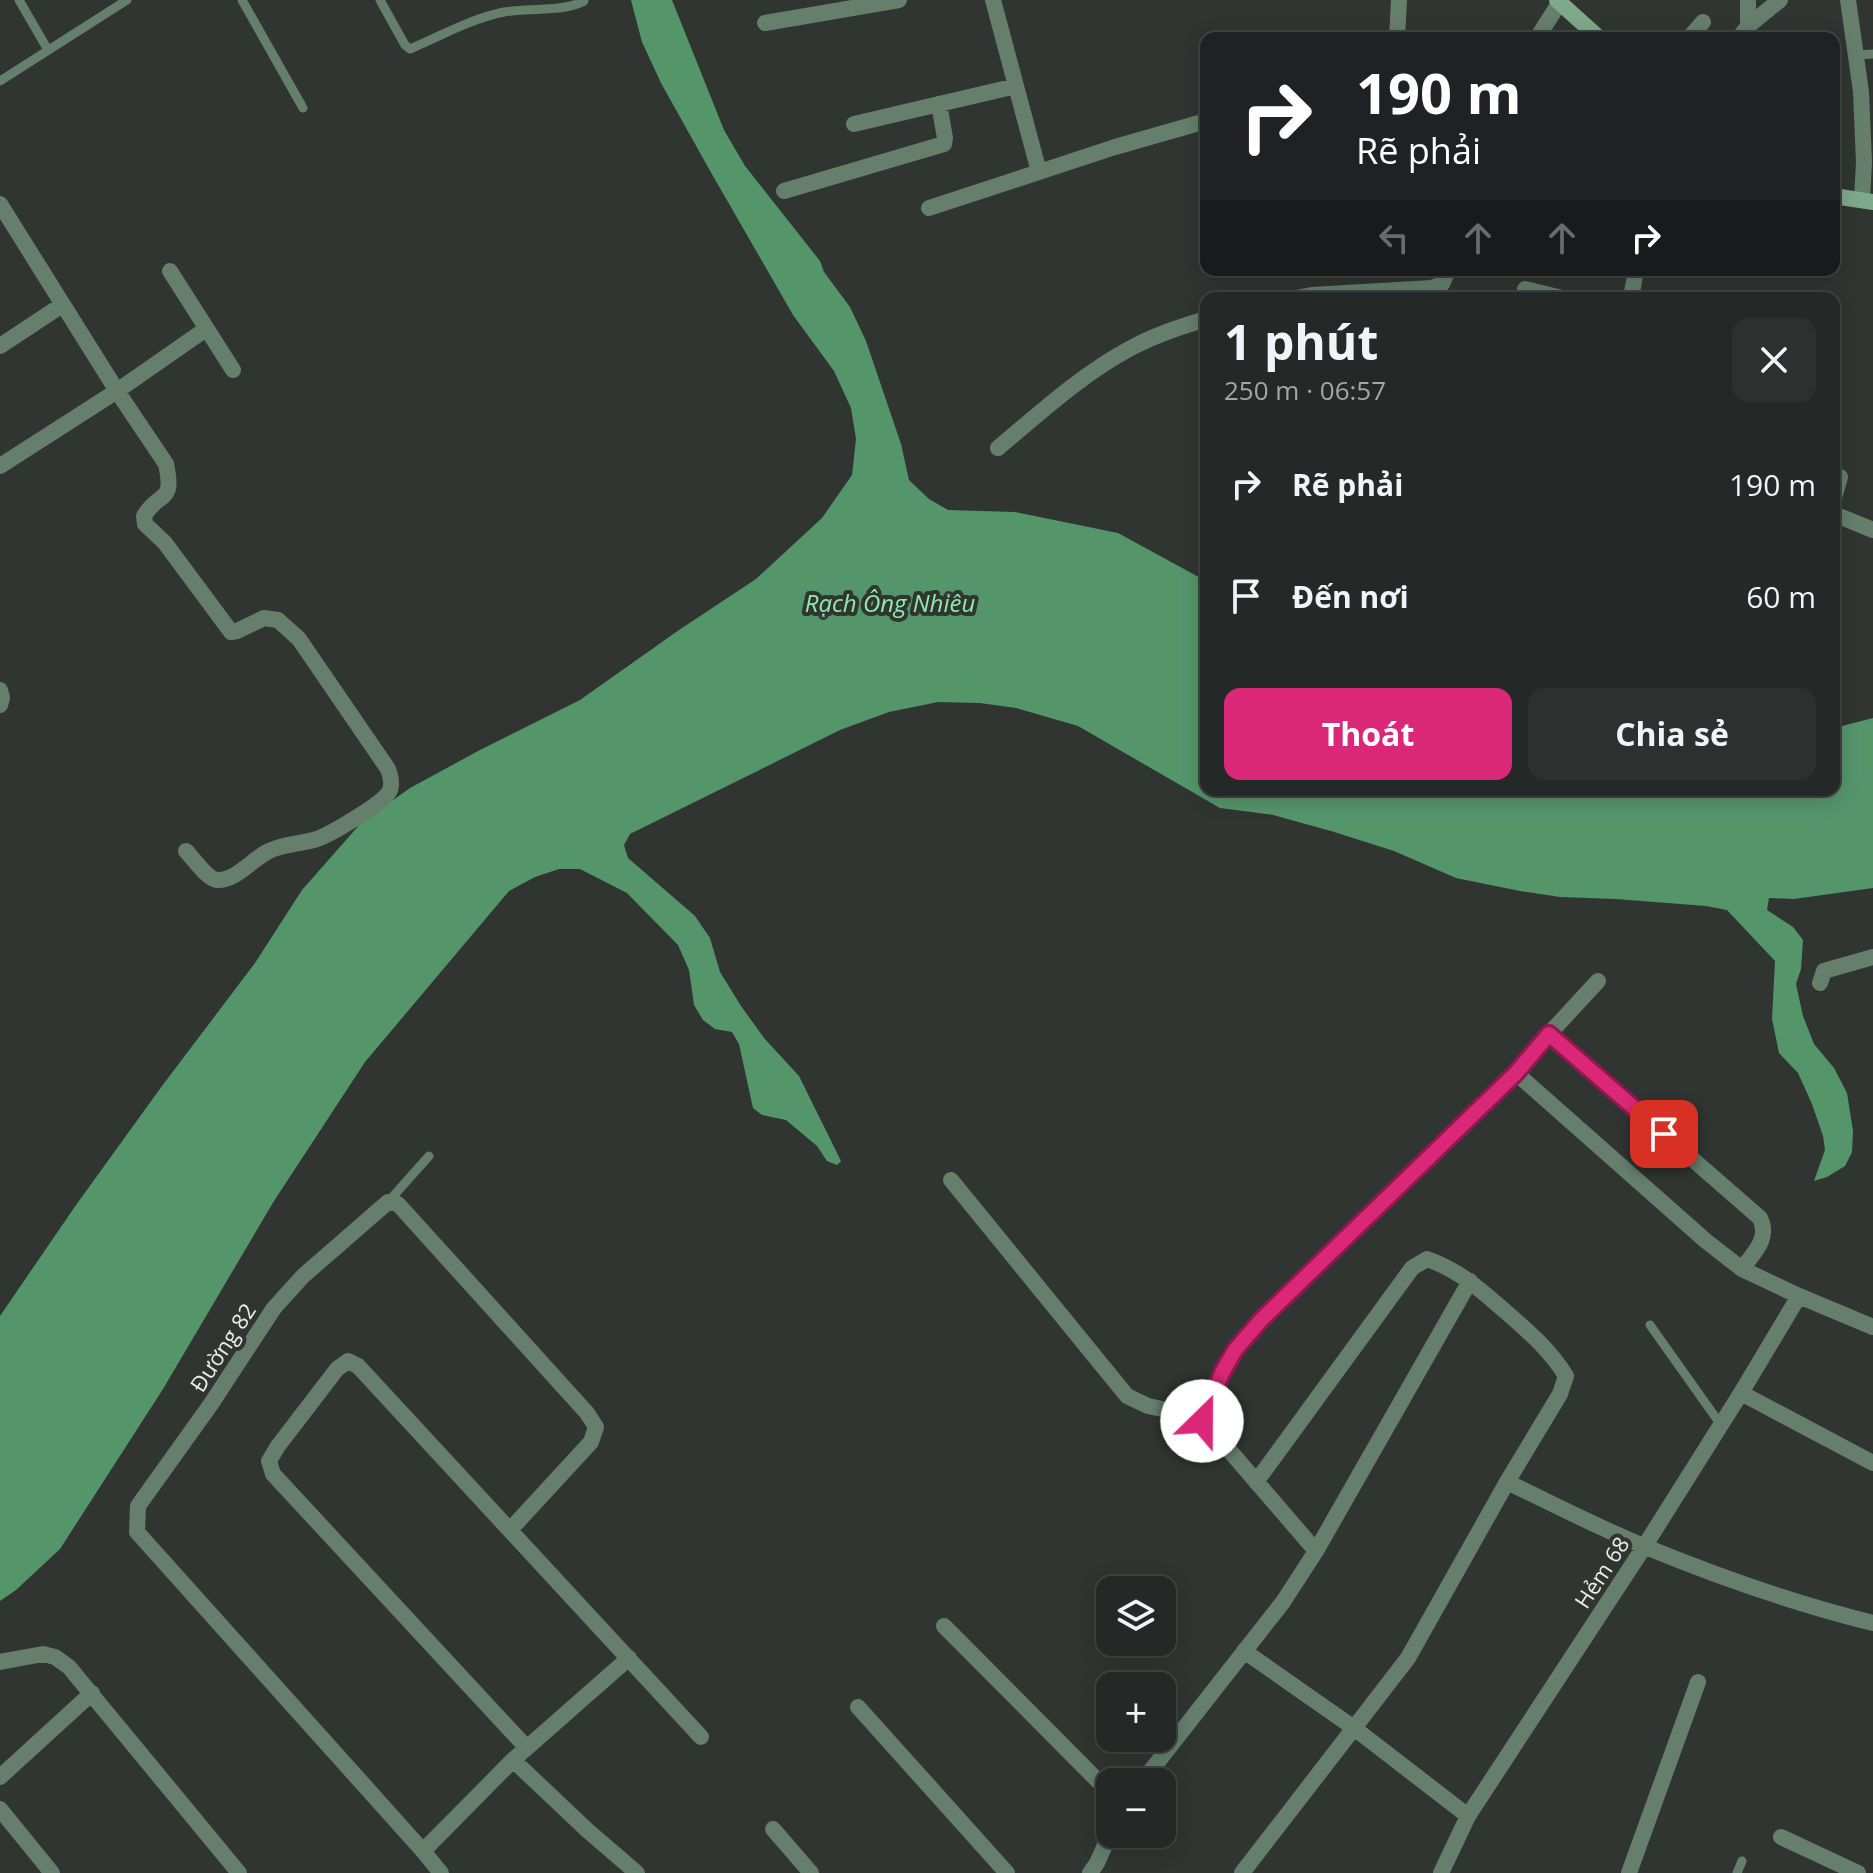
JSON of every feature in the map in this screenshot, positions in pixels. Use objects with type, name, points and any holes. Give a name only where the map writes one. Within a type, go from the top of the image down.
[{"type":"main road","points":[[1558,1],[1592,32]]},
{"type":"main road","points":[[1840,197],[1867,201]]},
{"type":"street","points":[[765,23],[899,0]]},
{"type":"street","points":[[993,0],[1039,172]]},
{"type":"street","points":[[1397,32],[1399,0]]},
{"type":"street","points":[[1743,32],[1748,0]]},
{"type":"street","points":[[1743,32],[1780,0]]},
{"type":"street","points":[[1848,0],[1864,54],[1861,92],[1867,201]]},
{"type":"street","points":[[1540,32],[1558,1]]},
{"type":"street","points":[[1694,32],[1703,22]]},
{"type":"street","points":[[854,124],[1016,86]]},
{"type":"street","points":[[784,191],[944,144],[939,104]]},
{"type":"street","points":[[929,208],[1200,123]]},
{"type":"street","points":[[0,204],[166,464],[168,490],[144,516],[145,524],[165,543],[231,632],[264,618],[272,618],[299,639],[388,769],[392,782],[390,791],[382,800],[331,832],[273,849],[260,855],[233,877],[210,878],[186,851]]},
{"type":"street","points":[[170,271],[233,370]]},
{"type":"street","points":[[1400,292],[1432,288],[1445,277]]},
{"type":"street","points":[[1525,289],[1537,292]]},
{"type":"street","points":[[0,346],[62,305]]},
{"type":"street","points":[[998,448],[1080,380],[1130,348],[1200,321]]},
{"type":"street","points":[[0,466],[206,329]]},
{"type":"street","points":[[1840,516],[1873,530]]},
{"type":"street","points":[[0,690],[0,705]]},
{"type":"street","points":[[1820,983],[1824,971],[1873,957]]},
{"type":"street","points":[[1202,1421],[1235,1350],[1261,1320],[1516,1073],[1598,981]]},
{"type":"street","points":[[1549,1034],[1760,1218],[1765,1228],[1764,1237],[1742,1269]]},
{"type":"street","points":[[1516,1073],[1706,1241],[1742,1269],[1873,1327]]},
{"type":"street","points":[[951,1180],[1127,1396],[1148,1406],[1195,1416],[1202,1421],[1316,1551]]},
{"type":"street","points":[[388,1202],[398,1204],[587,1413],[596,1427],[591,1442],[510,1530]]},
{"type":"street","name":"Đường 82","points":[[388,1202],[303,1276],[274,1308],[211,1404],[138,1506],[136,1522],[137,1532],[441,1873]]},
{"type":"street","points":[[1242,1873],[1408,1658],[1560,1394],[1566,1376],[1543,1344],[1470,1281],[1427,1259],[1412,1268],[1256,1482]]},
{"type":"street","points":[[1153,1768],[1283,1602],[1316,1551],[1470,1281]]},
{"type":"street","name":"Hẻm 68","points":[[1441,1873],[1468,1816],[1644,1547],[1799,1296]]},
{"type":"street","points":[[527,1748],[273,1474],[269,1461],[278,1446],[337,1369],[348,1361],[358,1366],[701,1737]]},
{"type":"street","points":[[1741,1393],[1873,1463]]},
{"type":"street","points":[[1507,1482],[1644,1547],[1730,1579],[1873,1623]]},
{"type":"street","points":[[944,1626],[1096,1779]]},
{"type":"street","points":[[1244,1651],[1354,1728],[1468,1816]]},
{"type":"street","points":[[0,1662],[43,1654],[55,1657],[69,1667],[239,1873]]},
{"type":"street","points":[[423,1851],[513,1760],[629,1658]]},
{"type":"street","points":[[1629,1873],[1698,1682]]},
{"type":"street","points":[[0,1777],[92,1693]]},
{"type":"street","points":[[858,1707],[1007,1873]]},
{"type":"street","points":[[513,1760],[637,1873]]},
{"type":"street","points":[[0,1809],[52,1873]]},
{"type":"street","points":[[773,1829],[811,1873]]},
{"type":"street","points":[[1781,1837],[1858,1873]]},
{"type":"street","points":[[1090,1873],[1104,1848]]},
{"type":"lane","points":[[19,0],[48,50]]},
{"type":"lane","points":[[0,81],[127,0]]},
{"type":"lane","points":[[242,0],[303,108]]},
{"type":"lane","points":[[380,0],[410,49],[465,23],[502,12],[573,6],[584,1]]},
{"type":"lane","points":[[388,1202],[429,1156]]},
{"type":"lane","points":[[1650,1325],[1721,1425]]},
{"type":"lane","points":[[1737,1873],[1742,1861]]},
{"type":"water","name":"Rạch Ông Nhiêu","points":[[631,0],[672,0],[724,130],[745,166],[820,261],[824,272],[850,307],[866,341],[901,444],[909,480],[929,499],[948,510],[1015,512],[1118,533],[1200,578],[1200,796],[1840,796],[1840,726],[1873,718],[1873,888],[1794,899],[1769,898],[1767,910],[1793,927],[1803,940],[1801,969],[1796,984],[1803,1016],[1814,1044],[1834,1068],[1847,1093],[1853,1131],[1852,1152],[1845,1166],[1814,1181],[1825,1150],[1823,1136],[1798,1073],[1779,1053],[1772,1019],[1775,961],[1727,910],[1560,897],[1456,878],[1394,851],[1331,831],[1273,815],[1220,808],[1078,726],[1016,708],[938,702],[889,712],[840,730],[630,834],[624,845],[628,858],[695,916],[710,938],[720,972],[741,1006],[764,1038],[799,1076],[841,1161],[837,1165],[827,1161],[817,1146],[786,1120],[762,1115],[753,1108],[739,1044],[732,1032],[715,1029],[703,1020],[694,1005],[689,970],[678,945],[627,893],[580,869],[559,869],[535,877],[509,891],[365,1062],[274,1201],[163,1389],[60,1549],[0,1601],[0,1316],[76,1205],[255,963],[302,890],[361,823],[410,788],[580,700],[756,579],[822,518],[852,475],[856,439],[851,408],[834,371],[793,315],[661,83],[642,42]]},
{"type":"route","points":[[1202,1421],[1235,1350],[1261,1320],[1516,1073],[1549,1034],[1664,1134]]}]
